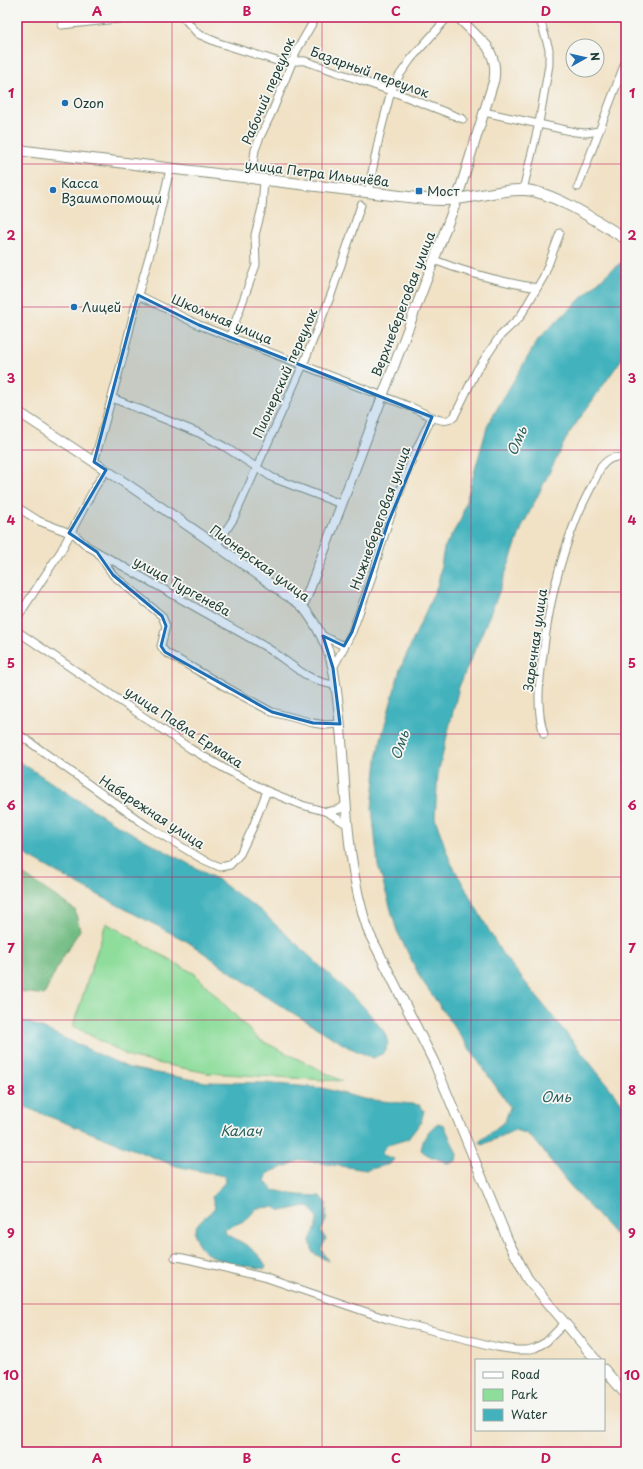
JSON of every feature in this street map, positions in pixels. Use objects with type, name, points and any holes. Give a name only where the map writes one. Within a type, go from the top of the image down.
[{"type":"main road","name":"улица Петра Ильичёва","points":[[17,150],[425,199],[457,199],[523,190],[533,191],[551,196],[626,239]]},
{"type":"street","points":[[62,25],[135,17]]},
{"type":"street","name":"Базарный переулок","points":[[183,17],[198,34],[218,43],[280,62],[299,60],[305,61],[391,91],[463,119]]},
{"type":"street","name":"Рабочий переулок","points":[[251,178],[255,150],[260,137],[273,110],[291,62],[316,17]]},
{"type":"street","points":[[368,192],[379,138],[391,91],[411,58],[448,17]]},
{"type":"street","name":"Верхнебереговая улица","points":[[302,606],[457,199],[495,73],[494,59],[488,46],[458,17]]},
{"type":"street","points":[[523,190],[539,123],[548,65],[549,49],[538,17]]},
{"type":"street","points":[[578,187],[626,60]]},
{"type":"street","points":[[484,112],[575,132],[586,133],[599,130]]},
{"type":"street","points":[[94,462],[153,243],[170,169]]},
{"type":"street","points":[[230,336],[256,266],[256,235],[262,208],[264,180]]},
{"type":"street","name":"Пионерский переулок","points":[[216,546],[234,518],[256,467],[304,365],[332,296],[361,204]]},
{"type":"street","points":[[432,417],[444,421],[454,417],[477,370],[500,336],[520,316],[544,276],[560,233]]},
{"type":"street","points":[[434,260],[513,284],[537,288]]},
{"type":"street","name":"Школьная улица","points":[[138,295],[199,325],[411,407],[432,417]]},
{"type":"street","points":[[112,398],[199,433],[225,447],[273,478],[341,504]]},
{"type":"street","name":"Пионерская улица","points":[[17,411],[106,470],[302,606],[321,635],[329,653],[333,668],[340,724],[348,825],[357,892],[369,932],[434,1062],[515,1256],[528,1279],[564,1324],[595,1359]]},
{"type":"street","name":"Нижнебереговая улица","points":[[333,668],[352,632],[370,583],[388,523],[414,454],[432,417]]},
{"type":"street","name":"Заречная улица","points":[[544,734],[539,709],[539,692],[548,613],[555,583],[575,521],[601,467],[607,460],[615,458],[626,459]]},
{"type":"street","points":[[17,618],[61,552],[95,487],[106,470]]},
{"type":"street","name":"улица Тургенева","points":[[17,508],[39,521],[70,533],[97,552],[264,646],[307,676],[316,681],[335,685]]},
{"type":"street","points":[[97,552],[113,575],[162,616],[166,626],[161,646],[165,652],[272,712],[313,723],[326,725],[340,724]]},
{"type":"street","name":"улица Павла Ермака","points":[[17,631],[191,749],[267,792],[302,805],[327,812],[348,825]]},
{"type":"street","points":[[321,635],[344,646]]},
{"type":"street","name":"Набережная улица","points":[[17,733],[147,826],[202,859],[220,867],[230,865],[240,854],[267,792]]},
{"type":"street","points":[[327,812],[340,809],[346,804]]},
{"type":"street","points":[[174,1257],[267,1278],[387,1319],[498,1347],[516,1350],[536,1348],[546,1342],[564,1324]]},
{"type":"street","points":[[605,1370],[626,1395]]},
{"type":"highlighted area","points":[[138,295],[199,325],[432,417],[388,523],[352,632],[344,646],[323,636],[333,668],[340,724],[313,723],[272,712],[165,652],[161,646],[166,626],[162,616],[113,575],[97,552],[69,533],[106,470],[94,462]]},
{"type":"green space","points":[[17,870],[75,910],[80,930],[61,960],[44,995],[17,991]]},
{"type":"green space","points":[[106,923],[195,974],[258,1039],[342,1081],[208,1073],[132,1058],[73,1026]]},
{"type":"water","name":"Омь","points":[[626,259],[626,353],[568,435],[522,527],[496,600],[459,687],[438,773],[435,818],[450,861],[501,952],[626,1108],[626,1247],[567,1182],[537,1143],[527,1134],[515,1130],[482,1145],[480,1141],[505,1121],[510,1107],[421,979],[397,931],[378,865],[372,808],[378,750],[400,669],[438,584],[444,548],[461,519],[488,424],[539,338],[610,271]]},
{"type":"water","points":[[17,760],[112,822],[218,880],[261,911],[364,1007],[385,1033],[388,1043],[384,1053],[373,1058],[348,1047],[270,999],[188,942],[83,887],[17,850]]},
{"type":"water","name":"Калач","points":[[17,1018],[129,1068],[206,1082],[265,1083],[322,1088],[364,1099],[420,1105],[424,1111],[421,1122],[408,1139],[388,1145],[382,1151],[383,1155],[394,1159],[390,1164],[366,1170],[301,1160],[268,1173],[265,1181],[273,1190],[298,1195],[320,1196],[326,1203],[326,1220],[321,1232],[326,1239],[321,1249],[328,1261],[313,1253],[310,1240],[316,1227],[317,1218],[312,1209],[306,1206],[281,1211],[274,1207],[257,1208],[246,1220],[225,1229],[226,1234],[244,1243],[259,1255],[266,1266],[265,1269],[225,1262],[206,1253],[200,1247],[195,1234],[196,1226],[215,1207],[212,1197],[225,1182],[224,1176],[176,1166],[17,1104]]},
{"type":"water","points":[[438,1123],[444,1125],[457,1154],[456,1161],[448,1164],[427,1155],[421,1150],[426,1135],[431,1128]]},
{"type":"place","name":"Ozon","points":[[65,103]]},
{"type":"place","name":"Касса Взаимопомощи","points":[[53,190]]},
{"type":"place","name":"Мост","points":[[419,191]]},
{"type":"place","name":"Лицей","points":[[74,307]]}]
